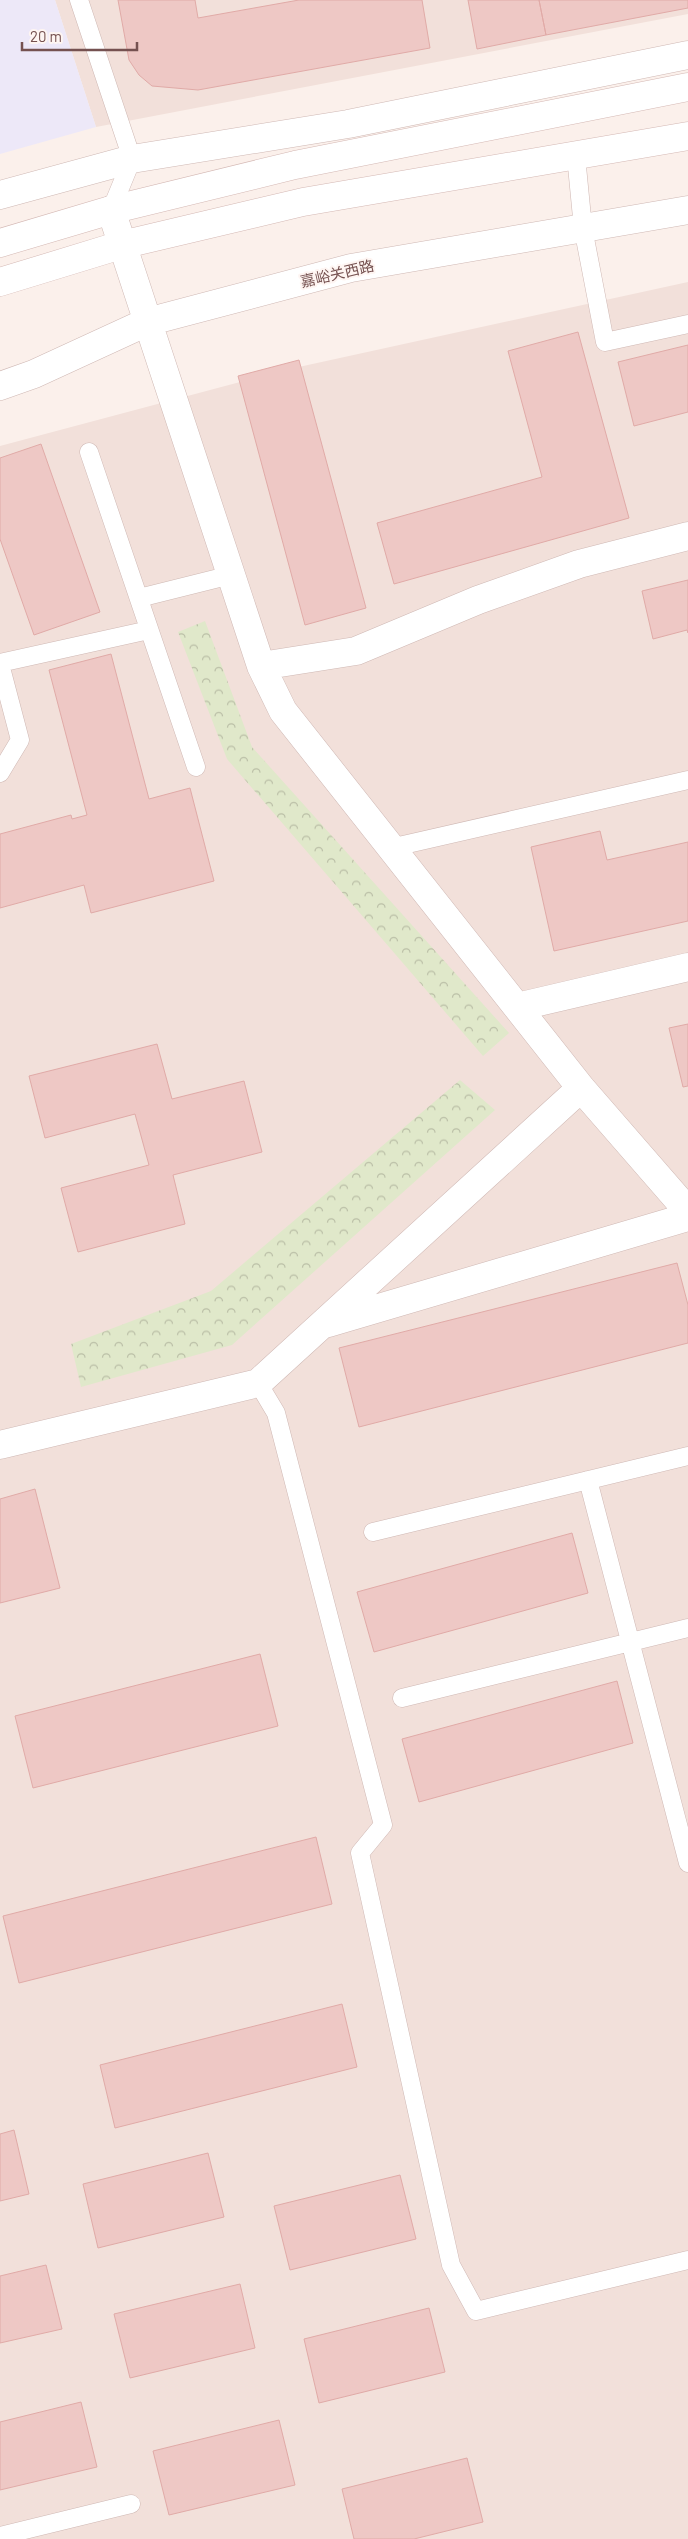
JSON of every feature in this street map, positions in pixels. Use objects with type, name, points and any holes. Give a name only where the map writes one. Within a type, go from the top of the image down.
[{"type":"street","points":[[0,195],[132,158],[348,124],[688,55]]},
{"type":"street","points":[[0,243],[111,210],[295,165],[688,87]]},
{"type":"street","points":[[0,282],[121,245],[303,202],[688,136]]},
{"type":"street","points":[[111,210],[261,666],[283,710],[581,1088],[679,1187],[688,1211]]},
{"type":"street","name":"嘉峪关西路","points":[[0,386],[34,374],[147,322],[351,268],[688,210]]},
{"type":"street","points":[[261,666],[356,651],[478,600],[579,564],[688,536]]},
{"type":"street","points":[[517,1007],[688,967]]},
{"type":"street","points":[[0,1445],[258,1383],[581,1088]]},
{"type":"street","points":[[322,1324],[688,1217]]},
{"type":"lane","points":[[79,0],[132,158],[111,210]]},
{"type":"lane","points":[[576,156],[583,228],[605,342],[688,324]]},
{"type":"lane","points":[[89,452],[196,767]]},
{"type":"lane","points":[[139,598],[231,575]]},
{"type":"lane","points":[[0,773],[20,740],[0,664],[149,630]]},
{"type":"lane","points":[[390,848],[688,780]]},
{"type":"lane","points":[[258,1383],[276,1413],[383,1825],[360,1853],[451,2265],[476,2311],[688,2260]]},
{"type":"lane","points":[[373,1532],[688,1456]]},
{"type":"lane","points":[[588,1480],[688,1863]]},
{"type":"lane","points":[[402,1698],[688,1628]]},
{"type":"lane","points":[[0,2536],[131,2504]]},
{"type":"shaded area","points":[[0,0],[55,0],[96,127],[0,154]]},
{"type":"shaded area","points":[[55,0],[688,0],[688,14],[96,127]]},
{"type":"shaded area","points":[[688,282],[688,2539],[0,2539],[0,446],[285,370]]},
{"type":"green space","points":[[205,621],[252,747],[509,1033],[483,1056],[227,759],[178,632]]},
{"type":"green space","points":[[460,1080],[495,1110],[232,1345],[81,1387],[71,1344],[211,1291]]},
{"type":"building","points":[[118,0],[195,0],[198,18],[299,0],[422,0],[430,48],[198,90],[152,86],[139,75],[129,60]]},
{"type":"building","points":[[468,0],[539,0],[546,35],[477,49]]},
{"type":"building","points":[[539,0],[688,0],[688,8],[546,35]]},
{"type":"building","points":[[578,332],[629,518],[394,584],[377,523],[542,477],[508,351]]},
{"type":"building","points":[[688,345],[688,412],[634,426],[618,362]]},
{"type":"building","points":[[299,360],[366,608],[305,625],[238,376]]},
{"type":"building","points":[[41,444],[100,612],[34,635],[0,539],[0,458]]},
{"type":"building","points":[[688,580],[688,633],[687,630],[653,639],[642,591]]},
{"type":"building","points":[[111,654],[149,799],[190,788],[214,881],[91,913],[84,885],[0,908],[0,834],[71,815],[72,819],[87,815],[49,670]]},
{"type":"building","points":[[600,831],[607,860],[688,842],[688,921],[554,951],[531,847]]},
{"type":"building","points":[[688,1024],[688,1086],[683,1087],[669,1028]]},
{"type":"building","points":[[157,1044],[172,1099],[244,1081],[262,1152],[173,1175],[185,1224],[78,1252],[61,1188],[149,1165],[135,1114],[45,1138],[29,1076]]},
{"type":"building","points":[[677,1263],[688,1305],[688,1343],[359,1427],[339,1348]]},
{"type":"building","points":[[35,1489],[60,1588],[0,1603],[0,1499]]},
{"type":"building","points":[[572,1533],[588,1593],[374,1652],[357,1592]]},
{"type":"building","points":[[260,1654],[278,1726],[33,1788],[15,1716]]},
{"type":"building","points":[[617,1681],[633,1743],[419,1802],[402,1739]]},
{"type":"building","points":[[316,1837],[332,1904],[19,1983],[3,1916]]},
{"type":"building","points":[[342,2004],[357,2067],[115,2128],[100,2065]]},
{"type":"building","points":[[14,2130],[29,2194],[0,2201],[0,2134]]},
{"type":"building","points":[[208,2153],[224,2217],[98,2248],[83,2184]]},
{"type":"building","points":[[400,2175],[416,2239],[290,2270],[274,2206]]},
{"type":"building","points":[[46,2265],[62,2329],[0,2343],[0,2276]]},
{"type":"building","points":[[240,2284],[255,2348],[130,2378],[114,2314]]},
{"type":"building","points":[[429,2308],[445,2372],[319,2403],[304,2339]]},
{"type":"building","points":[[81,2402],[97,2467],[0,2490],[0,2422]]},
{"type":"building","points":[[279,2420],[295,2485],[169,2515],[153,2451]]},
{"type":"building","points":[[467,2458],[483,2522],[414,2539],[354,2539],[342,2489]]}]
